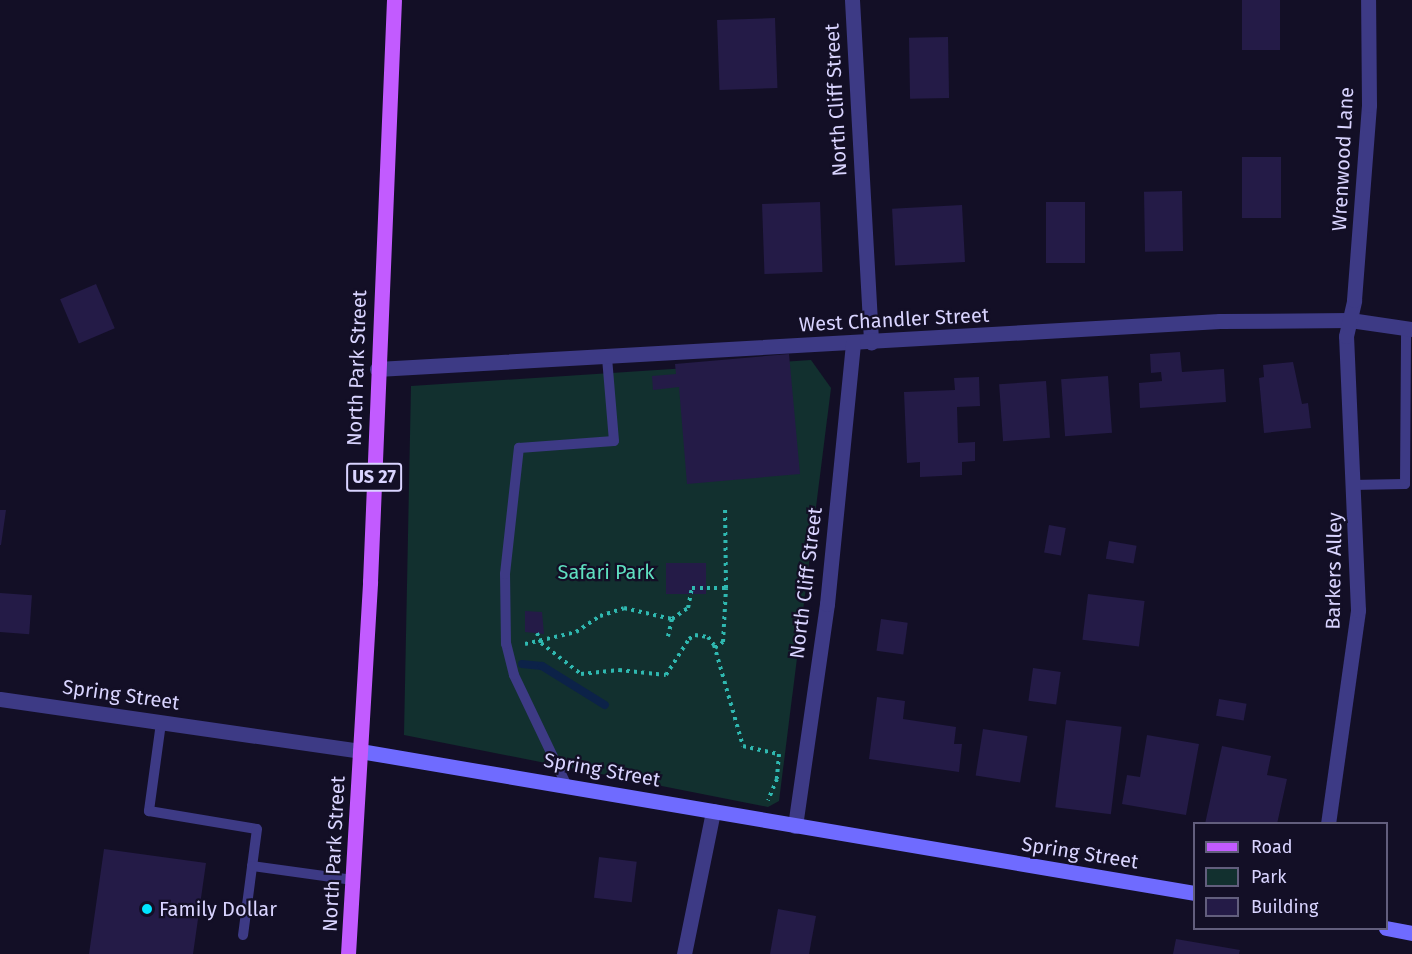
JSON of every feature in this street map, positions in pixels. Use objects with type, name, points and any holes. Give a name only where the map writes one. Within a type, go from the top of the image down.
[{"type":"main road","name":"North Park Street","points":[[348,954],[360,751],[394,0]]},
{"type":"street","name":"North Cliff Street","points":[[852,0],[871,342]]},
{"type":"street","name":"Wrenwood Lane","points":[[1350,320],[1369,105],[1368,0]]},
{"type":"street","name":"West Chandler Street","points":[[377,369],[607,358],[1220,321],[1350,320],[1409,328]]},
{"type":"street","name":"Barkers Alley","points":[[1328,822],[1358,610],[1355,489],[1352,485],[1346,336],[1350,320]]},
{"type":"street","name":"North Cliff Street","points":[[795,826],[827,604],[853,343]]},
{"type":"street","name":"Spring Street","points":[[0,699],[360,751],[566,784],[795,826],[1193,893]]},
{"type":"street","points":[[684,954],[713,811]]},
{"type":"street","points":[[1388,928],[1412,933]]},
{"type":"lane","points":[[1352,485],[1408,485],[1409,328]]},
{"type":"lane","points":[[566,784],[514,675],[506,644],[505,574],[519,448],[614,441],[607,358]]},
{"type":"lane","points":[[161,723],[148,811],[257,829],[243,934]]},
{"type":"lane","points":[[252,866],[353,880]]},
{"type":"path","points":[[715,648],[723,642],[726,588],[725,510]]},
{"type":"path","points":[[668,637],[672,619],[688,608],[692,588],[726,588]]},
{"type":"path","points":[[506,644],[541,643],[624,608],[672,619]]},
{"type":"path","points":[[537,633],[541,643],[581,674],[619,670],[666,675],[685,645],[695,635],[702,634],[715,648],[743,746],[779,754],[777,779],[766,802]]},
{"type":"green space","name":"Safari Park","points":[[811,360],[831,388],[779,801],[768,807],[404,735],[411,386]]},
{"type":"building","points":[[1242,0],[1280,0],[1280,50],[1242,50]]},
{"type":"building","points":[[775,18],[777,88],[719,90],[717,20]]},
{"type":"building","points":[[948,37],[949,98],[910,99],[909,38]]},
{"type":"building","points":[[1242,157],[1281,157],[1281,218],[1242,218]]},
{"type":"building","points":[[1182,191],[1183,251],[1145,252],[1144,192]]},
{"type":"building","points":[[820,202],[822,272],[764,274],[762,204]]},
{"type":"building","points":[[1046,202],[1085,202],[1085,263],[1046,263]]},
{"type":"building","points":[[962,205],[965,262],[895,266],[892,209]]},
{"type":"building","points":[[96,284],[115,328],[79,343],[60,299]]},
{"type":"building","points":[[1180,352],[1182,372],[1224,369],[1226,402],[1140,408],[1139,383],[1162,381],[1161,372],[1151,373],[1150,354]]},
{"type":"building","points":[[789,354],[800,474],[687,484],[679,387],[653,390],[652,376],[676,374],[675,364]]},
{"type":"building","points":[[1293,362],[1302,404],[1308,403],[1311,428],[1264,433],[1259,378],[1264,377],[1263,365]]},
{"type":"building","points":[[1108,376],[1112,433],[1065,436],[1061,379]]},
{"type":"building","points":[[979,377],[980,406],[957,407],[958,443],[975,442],[975,461],[962,462],[962,475],[920,477],[920,462],[907,463],[904,392],[955,390],[954,378]]},
{"type":"building","points":[[1046,381],[1050,438],[1003,441],[999,384]]},
{"type":"building","points":[[0,510],[6,510],[1,545],[0,545]]},
{"type":"building","points":[[1049,525],[1066,528],[1061,556],[1044,553]]},
{"type":"building","points":[[1109,541],[1137,546],[1133,564],[1106,559]]},
{"type":"building","points":[[666,563],[706,563],[706,594],[666,594]]},
{"type":"building","points":[[0,593],[32,595],[29,634],[0,632]]},
{"type":"building","points":[[1088,594],[1145,601],[1139,647],[1082,640]]},
{"type":"building","points":[[525,611],[542,612],[544,634],[525,632]]},
{"type":"building","points":[[881,619],[908,623],[903,654],[877,651]]},
{"type":"building","points":[[1033,668],[1061,672],[1056,705],[1028,701]]},
{"type":"building","points":[[877,697],[905,701],[903,719],[956,727],[954,744],[962,744],[959,772],[869,759]]},
{"type":"building","points":[[1219,699],[1247,704],[1244,721],[1216,716]]},
{"type":"building","points":[[1066,720],[1122,727],[1111,814],[1055,807]]},
{"type":"building","points":[[983,729],[1027,736],[1020,782],[976,775]]},
{"type":"building","points":[[1147,735],[1199,744],[1186,815],[1122,804],[1127,775],[1140,777]]},
{"type":"building","points":[[1222,746],[1271,756],[1267,775],[1287,779],[1277,822],[1205,822]]},
{"type":"building","name":"Family Dollar","points":[[104,849],[206,863],[193,954],[89,954]]},
{"type":"building","points":[[599,857],[637,862],[632,902],[594,898]]},
{"type":"building","points":[[778,909],[816,916],[809,954],[770,954]]},
{"type":"building","points":[[1176,939],[1240,950],[1239,954],[1173,954]]},
{"type":"waterway","points":[[522,664],[542,666],[605,705]]},
{"type":"place","name":"Family Dollar","points":[[147,909]]}]
